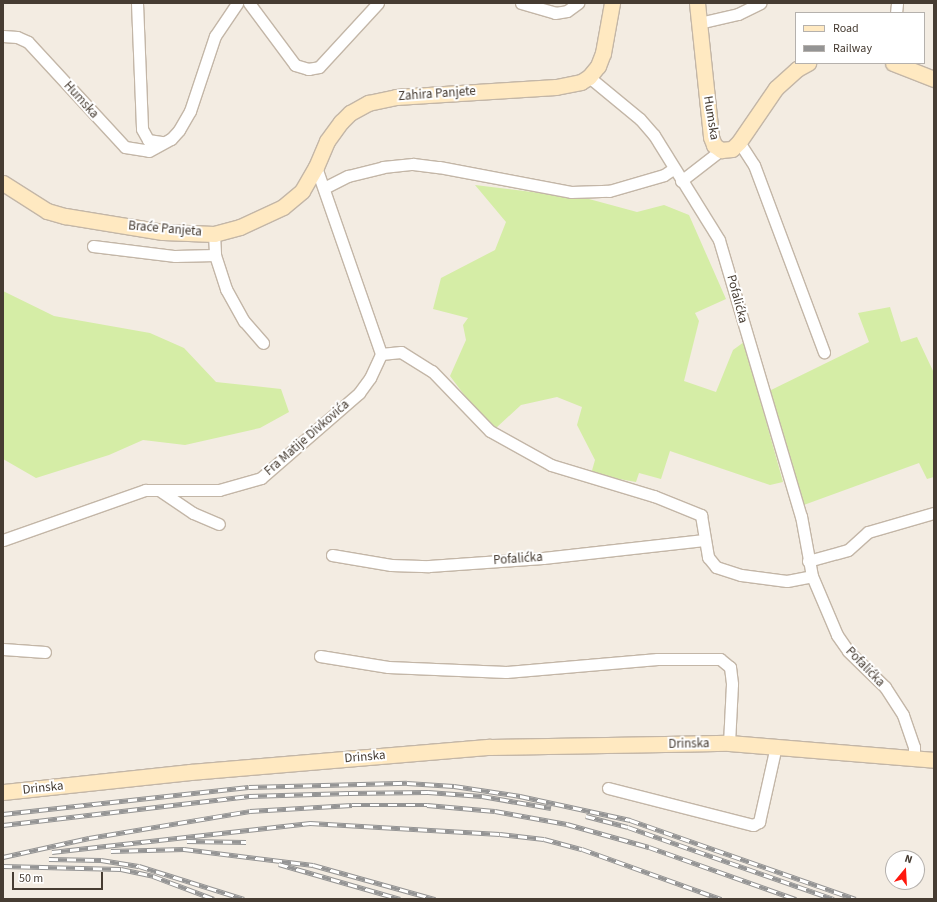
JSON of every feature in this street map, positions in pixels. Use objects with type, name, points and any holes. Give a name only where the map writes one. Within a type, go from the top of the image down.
[{"type":"street","points":[[137,3],[142,129],[148,140],[163,142]]},
{"type":"street","name":"Humska","points":[[3,36],[17,37],[28,42],[125,147],[149,151],[163,142],[171,140],[190,111],[215,36],[237,3]]},
{"type":"street","points":[[249,3],[295,65],[308,69],[320,67],[378,3]]},
{"type":"street","points":[[521,3],[555,13],[567,11],[578,3]]},
{"type":"street","points":[[589,77],[598,66],[603,53],[612,3]]},
{"type":"street","name":"Humska","points":[[697,3],[711,137],[714,145],[721,150],[732,149],[739,142],[776,88],[797,68],[806,64]]},
{"type":"street","points":[[699,23],[738,14],[761,3]]},
{"type":"street","points":[[896,64],[934,79]]},
{"type":"street","name":"Zahira Panjete","points":[[214,234],[240,227],[283,208],[302,191],[316,167],[327,141],[341,122],[350,113],[368,103],[396,97],[556,87],[581,82],[589,77]]},
{"type":"street","name":"Pofalićka","points":[[589,77],[640,119],[654,135],[673,169],[719,240],[728,264],[801,516],[808,561],[812,576],[836,635],[848,651],[885,687],[903,716],[914,747],[914,759]]},
{"type":"street","points":[[739,142],[754,165],[824,352]]},
{"type":"street","points":[[681,181],[721,150]]},
{"type":"street","points":[[324,188],[348,176],[383,167],[413,164],[439,167],[571,192],[609,192],[664,175],[673,169]]},
{"type":"street","points":[[316,167],[381,354],[401,352],[432,371],[490,431],[551,465],[654,496],[701,515],[704,520],[704,540],[708,557],[716,567],[741,575],[787,581],[812,576]]},
{"type":"street","name":"Braće Panjeta","points":[[3,183],[46,211],[65,216],[163,232],[214,234],[216,255],[226,289],[244,321],[263,343]]},
{"type":"street","points":[[93,246],[175,256],[216,255]]},
{"type":"street","name":"Fra Matije Divkovića","points":[[3,540],[120,498],[158,489],[218,490],[261,478],[359,393],[370,378],[381,354]]},
{"type":"street","points":[[158,489],[193,513],[219,524]]},
{"type":"street","points":[[808,561],[848,550],[868,532],[934,513]]},
{"type":"street","name":"Pofalićka","points":[[332,555],[391,565],[429,566],[542,558],[704,540]]},
{"type":"street","points":[[3,649],[45,652]]},
{"type":"street","name":"Drinska","points":[[320,656],[388,667],[506,672],[657,659],[720,659],[730,667],[732,684],[729,743]]},
{"type":"street","name":"Drinska","points":[[3,792],[190,772],[490,747],[729,743],[934,760]]},
{"type":"street","points":[[608,788],[753,825],[759,822],[776,746]]},
{"type":"green space","points":[[475,185],[589,199],[637,212],[664,205],[689,215],[726,299],[695,313],[699,321],[684,381],[716,392],[733,350],[744,342],[783,482],[770,485],[670,451],[661,479],[639,473],[636,482],[591,474],[595,460],[577,425],[582,407],[557,397],[521,405],[496,428],[474,408],[450,376],[466,340],[463,325],[468,318],[433,309],[441,278],[495,250],[506,222]]},
{"type":"green space","points":[[3,291],[54,316],[150,333],[184,348],[216,382],[281,389],[289,412],[260,428],[185,445],[143,440],[109,455],[36,478],[3,459]]},
{"type":"green space","points":[[890,307],[901,342],[917,337],[934,373],[934,477],[927,479],[919,463],[801,506],[767,392],[869,342],[858,313]]},
{"type":"railway","points":[[3,814],[249,787],[407,783],[454,786],[520,796],[630,820],[856,899]]},
{"type":"railway","points":[[3,825],[249,796],[428,792],[482,796],[551,808]]},
{"type":"railway","points":[[3,857],[89,838],[250,811],[352,805],[427,805],[495,811],[567,824],[649,847],[796,899]]},
{"type":"railway","points":[[586,816],[628,827],[834,899]]},
{"type":"railway","points":[[52,852],[310,823],[500,834],[544,839],[582,849],[721,899]]},
{"type":"railway","points":[[187,841],[246,842]]},
{"type":"railway","points":[[111,851],[184,849],[313,865],[435,899]]},
{"type":"railway","points":[[49,859],[101,860],[139,866],[244,899]]},
{"type":"railway","points":[[279,864],[400,899]]},
{"type":"railway","points":[[3,866],[121,869],[153,876],[214,899]]}]
